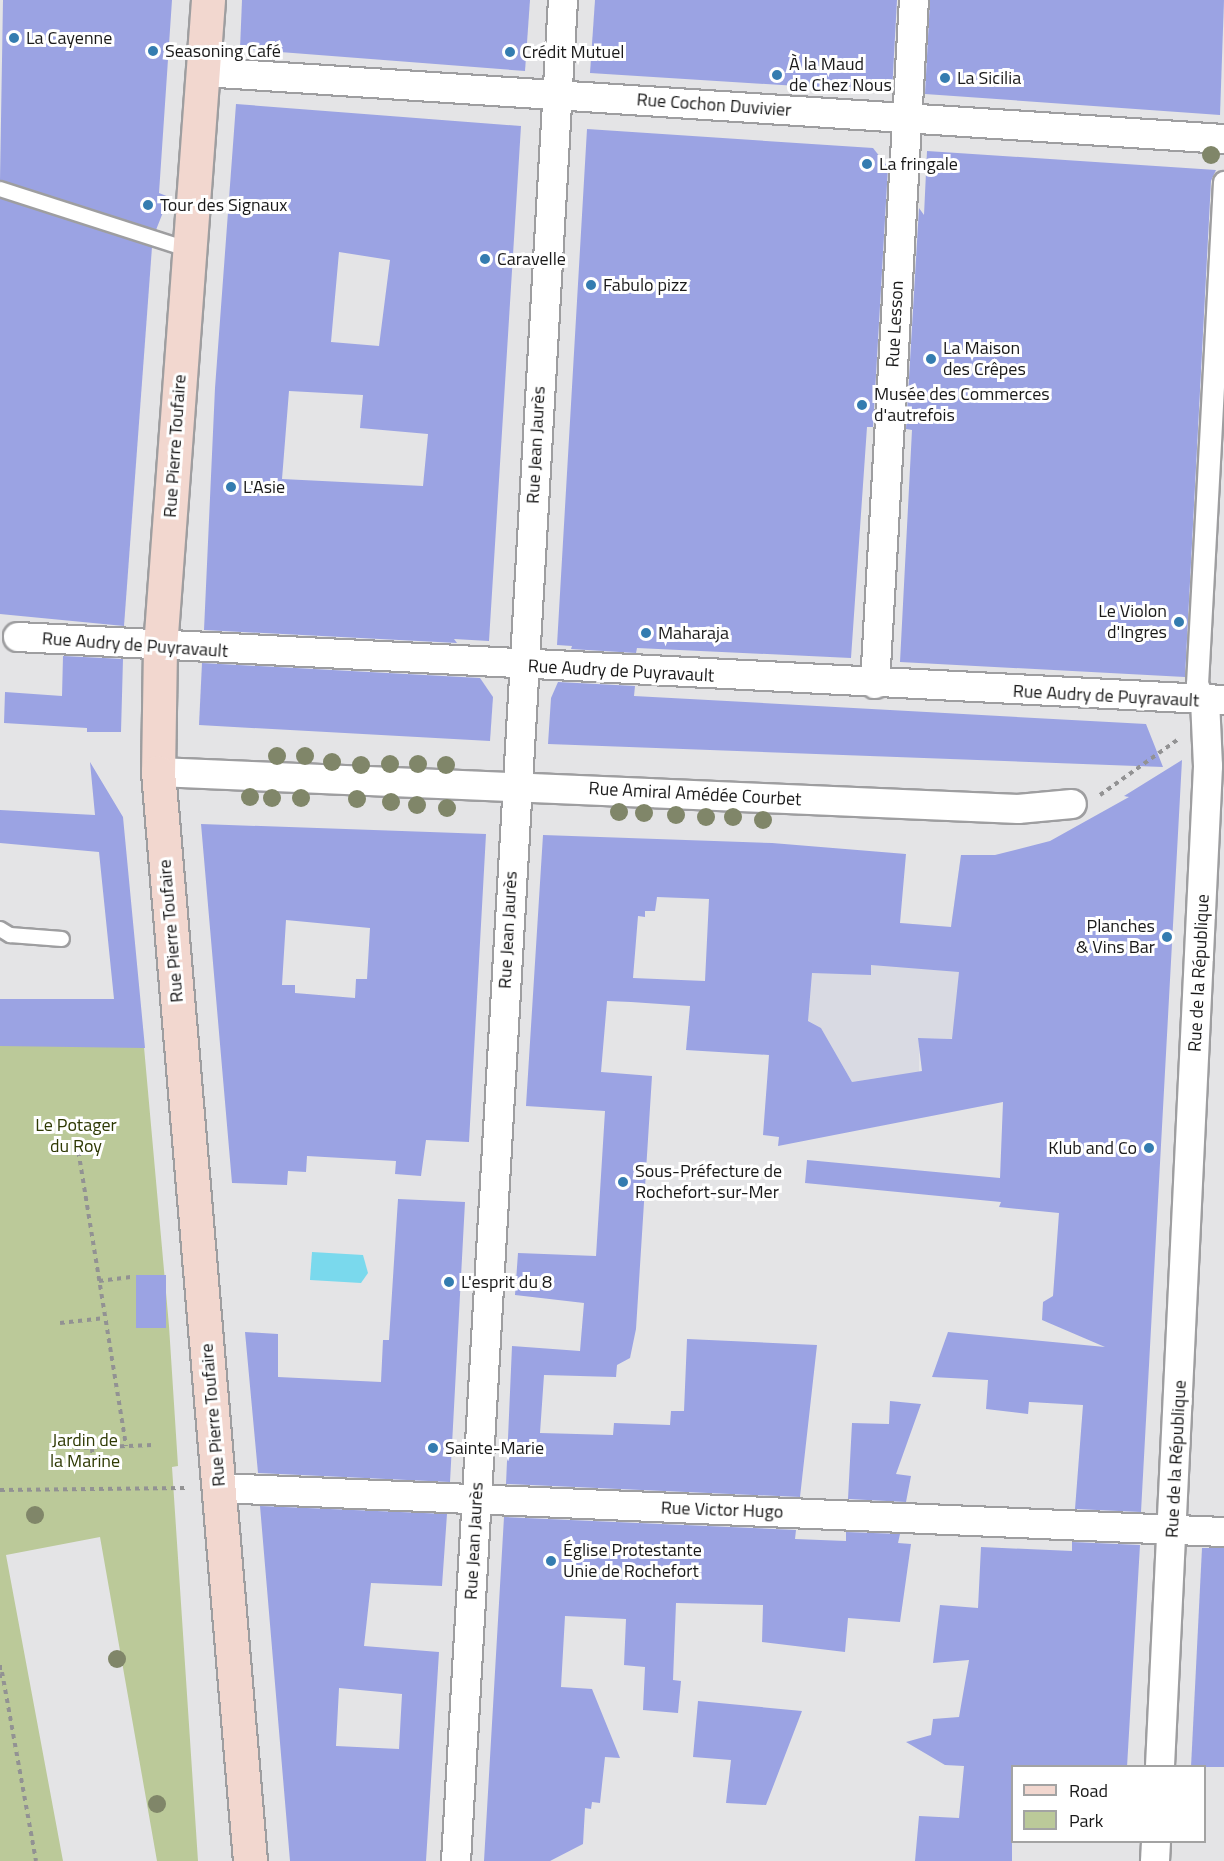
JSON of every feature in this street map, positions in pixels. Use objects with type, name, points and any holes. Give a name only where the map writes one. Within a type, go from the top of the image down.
[{"type":"main road","name":"Rue Pierre Toufaire","points":[[208,0],[160,647],[158,772],[250,1861]]},
{"type":"street","name":"Rue Jean Jaurès","points":[[456,1861],[516,786],[563,0]]},
{"type":"street","name":"Rue Lesson","points":[[875,684],[914,0]]},
{"type":"street","name":"Rue Cochon Duvivier","points":[[204,72],[1224,139]]},
{"type":"street","name":"Rue de la République","points":[[1160,1765],[1212,706],[1197,684],[1224,182]]},
{"type":"street","name":"Rue Audry de Puyravault","points":[[18,637],[160,647],[875,684],[1212,706]]},
{"type":"street","name":"Rue Amiral Amédée Courbet","points":[[158,772],[1018,809],[1072,804]]},
{"type":"street","name":"Rue Victor Hugo","points":[[219,1488],[1224,1532]]},
{"type":"street","points":[[1155,1861],[1156,1843]]},
{"type":"lane","points":[[0,189],[190,250]]},
{"type":"lane","points":[[0,929],[10,935],[62,939]]},
{"type":"path","points":[[1072,804],[1107,792],[1212,706]]},
{"type":"path","points":[[77,1143],[126,1446]]},
{"type":"path","points":[[99,1281],[131,1277]]},
{"type":"path","points":[[60,1323],[105,1318]]},
{"type":"path","points":[[75,1448],[153,1445]]},
{"type":"path","points":[[92,1448],[93,1464]]},
{"type":"path","points":[[0,1490],[219,1488]]},
{"type":"path","points":[[0,1665],[36,1861]]},
{"type":"path","points":[[0,1678],[2,1672]]},
{"type":"shaded area","points":[[961,855],[967,1039],[919,1038],[919,1081],[889,1076],[852,1082],[821,1028],[807,1020],[775,864],[900,923],[951,927]]},
{"type":"green space","name":"Jardin de la Marine","points":[[0,1045],[144,1047],[169,1326],[178,1466],[172,1467],[198,1861],[157,1861],[100,1537],[6,1555],[63,1861],[0,1861]]},
{"type":"water","points":[[312,1252],[363,1255],[368,1273],[361,1283],[310,1280]]},
{"type":"building","points":[[3,0],[172,0],[159,193],[169,197],[156,230],[0,180]]},
{"type":"building","points":[[242,0],[530,0],[525,71],[240,49]]},
{"type":"building","points":[[595,0],[897,0],[892,92],[590,73]]},
{"type":"building","points":[[930,0],[1224,0],[1220,115],[925,94]]},
{"type":"building","points":[[236,104],[521,126],[489,641],[454,639],[457,643],[204,630],[215,388]],"holes":[[[339,252],[390,260],[379,346],[331,342]],[[289,391],[363,395],[360,428],[428,434],[423,486],[282,479]]]},
{"type":"building","points":[[587,129],[873,148],[888,167],[873,427],[867,427],[851,658],[637,648],[636,653],[571,649],[572,646],[557,645]]},
{"type":"building","points":[[927,151],[1216,170],[1211,181],[1185,677],[900,662],[912,430],[906,429],[919,208],[924,215]]},
{"type":"building","points":[[0,198],[152,247],[124,626],[0,614]]},
{"type":"building","points":[[63,656],[123,659],[121,732],[87,732],[87,728],[4,723],[5,692],[62,696]]},
{"type":"building","points":[[202,663],[480,678],[493,697],[490,741],[199,725]]},
{"type":"building","points":[[558,682],[635,686],[634,696],[1146,724],[1163,767],[548,744],[551,698]]},
{"type":"building","points":[[1182,760],[1141,1512],[1075,1509],[1083,1405],[1029,1402],[1028,1414],[986,1409],[988,1380],[932,1377],[948,1332],[1105,1347],[1042,1320],[1043,1302],[1053,1296],[1059,1213],[999,1207],[1001,1202],[805,1183],[807,1160],[1000,1178],[1003,1102],[778,1146],[779,1137],[763,1135],[769,1055],[686,1050],[690,1006],[631,1002],[607,1001],[601,1072],[652,1076],[636,1329],[630,1358],[617,1365],[616,1377],[544,1375],[540,1433],[613,1435],[614,1423],[670,1425],[671,1411],[684,1411],[687,1339],[817,1345],[800,1497],[506,1484],[512,1346],[580,1351],[584,1303],[515,1295],[518,1253],[596,1256],[605,1111],[526,1106],[543,835],[772,843],[906,854],[900,923],[951,927],[961,855],[995,855],[1050,841],[1129,797],[1124,796]],"holes":[[[657,897],[709,899],[705,981],[633,978],[638,916],[645,917],[645,911],[655,911]],[[871,965],[959,972],[952,1039],[918,1038],[922,1071],[852,1082],[821,1028],[808,1021],[812,973],[871,975]]]},
{"type":"building","points":[[90,762],[123,817],[145,1048],[0,1046],[0,999],[114,999],[99,852],[0,843],[0,810],[95,815]]},
{"type":"building","points":[[201,824],[486,834],[469,1142],[426,1140],[421,1176],[395,1174],[396,1161],[307,1156],[306,1172],[288,1171],[287,1185],[232,1183]],"holes":[[[286,920],[370,928],[367,979],[356,979],[355,998],[295,993],[295,985],[282,985]]]},
{"type":"building","points":[[398,1199],[465,1202],[450,1482],[258,1473],[245,1332],[278,1334],[278,1377],[381,1382],[383,1340],[389,1340]]},
{"type":"building","points":[[136,1275],[166,1275],[166,1328],[136,1328]]},
{"type":"building","points":[[890,1401],[921,1404],[896,1474],[911,1476],[906,1502],[848,1499],[852,1423],[889,1424]]},
{"type":"building","points":[[260,1506],[447,1514],[442,1586],[371,1583],[364,1646],[439,1652],[426,1861],[290,1861]],"holes":[[[339,1688],[402,1694],[399,1749],[336,1746]]]},
{"type":"building","points":[[504,1517],[796,1530],[795,1539],[846,1541],[846,1532],[900,1534],[898,1543],[911,1544],[900,1622],[848,1618],[845,1652],[762,1642],[763,1605],[676,1603],[673,1680],[681,1681],[678,1713],[643,1710],[645,1667],[624,1665],[626,1619],[565,1616],[561,1687],[592,1689],[620,1758],[605,1757],[600,1803],[592,1802],[591,1809],[585,1808],[583,1844],[550,1861],[484,1861]]},
{"type":"building","points":[[1072,1542],[1140,1545],[1127,1765],[1011,1765],[1012,1861],[915,1861],[919,1816],[959,1818],[964,1766],[945,1765],[906,1742],[931,1735],[933,1719],[959,1717],[969,1660],[933,1663],[940,1605],[978,1608],[981,1547],[1072,1551]]},
{"type":"building","points":[[1202,1548],[1224,1548],[1224,1767],[1191,1765]]},
{"type":"building","points":[[698,1701],[802,1711],[766,1805],[726,1803],[731,1760],[693,1757]]},
{"type":"place","name":"La Cayenne","points":[[14,38]]},
{"type":"place","name":"Seasoning Café","points":[[153,51]]},
{"type":"place","name":"Crédit Mutuel","points":[[510,52]]},
{"type":"place","name":"À la Maud de Chez Nous","points":[[777,75]]},
{"type":"place","name":"La Sicilia","points":[[945,78]]},
{"type":"place","name":"La fringale","points":[[867,164]]},
{"type":"place","name":"Tour des Signaux","points":[[148,205]]},
{"type":"place","name":"Caravelle","points":[[485,259]]},
{"type":"place","name":"Fabulo pizz","points":[[591,285]]},
{"type":"place","name":"La Maison des Crêpes","points":[[931,359]]},
{"type":"place","name":"Musée des Commerces d'autrefois","points":[[862,405]]},
{"type":"place","name":"L'Asie","points":[[231,487]]},
{"type":"place","name":"Le Violon d'Ingres","points":[[1179,622]]},
{"type":"place","name":"Maharaja","points":[[646,633]]},
{"type":"place","name":"Planches & Vins Bar","points":[[1167,937]]},
{"type":"place","name":"Klub and Co","points":[[1149,1148]]},
{"type":"place","name":"Sous-Préfecture de Rochefort-sur-Mer","points":[[623,1182]]},
{"type":"place","name":"L'esprit du 8","points":[[449,1282]]},
{"type":"place","name":"Sainte-Marie","points":[[433,1448]]},
{"type":"place","name":"Église Protestante Unie de Rochefort","points":[[551,1561]]},
{"type":"park label","name":"Le Potager du Roy","points":[[76,1136]]}]
